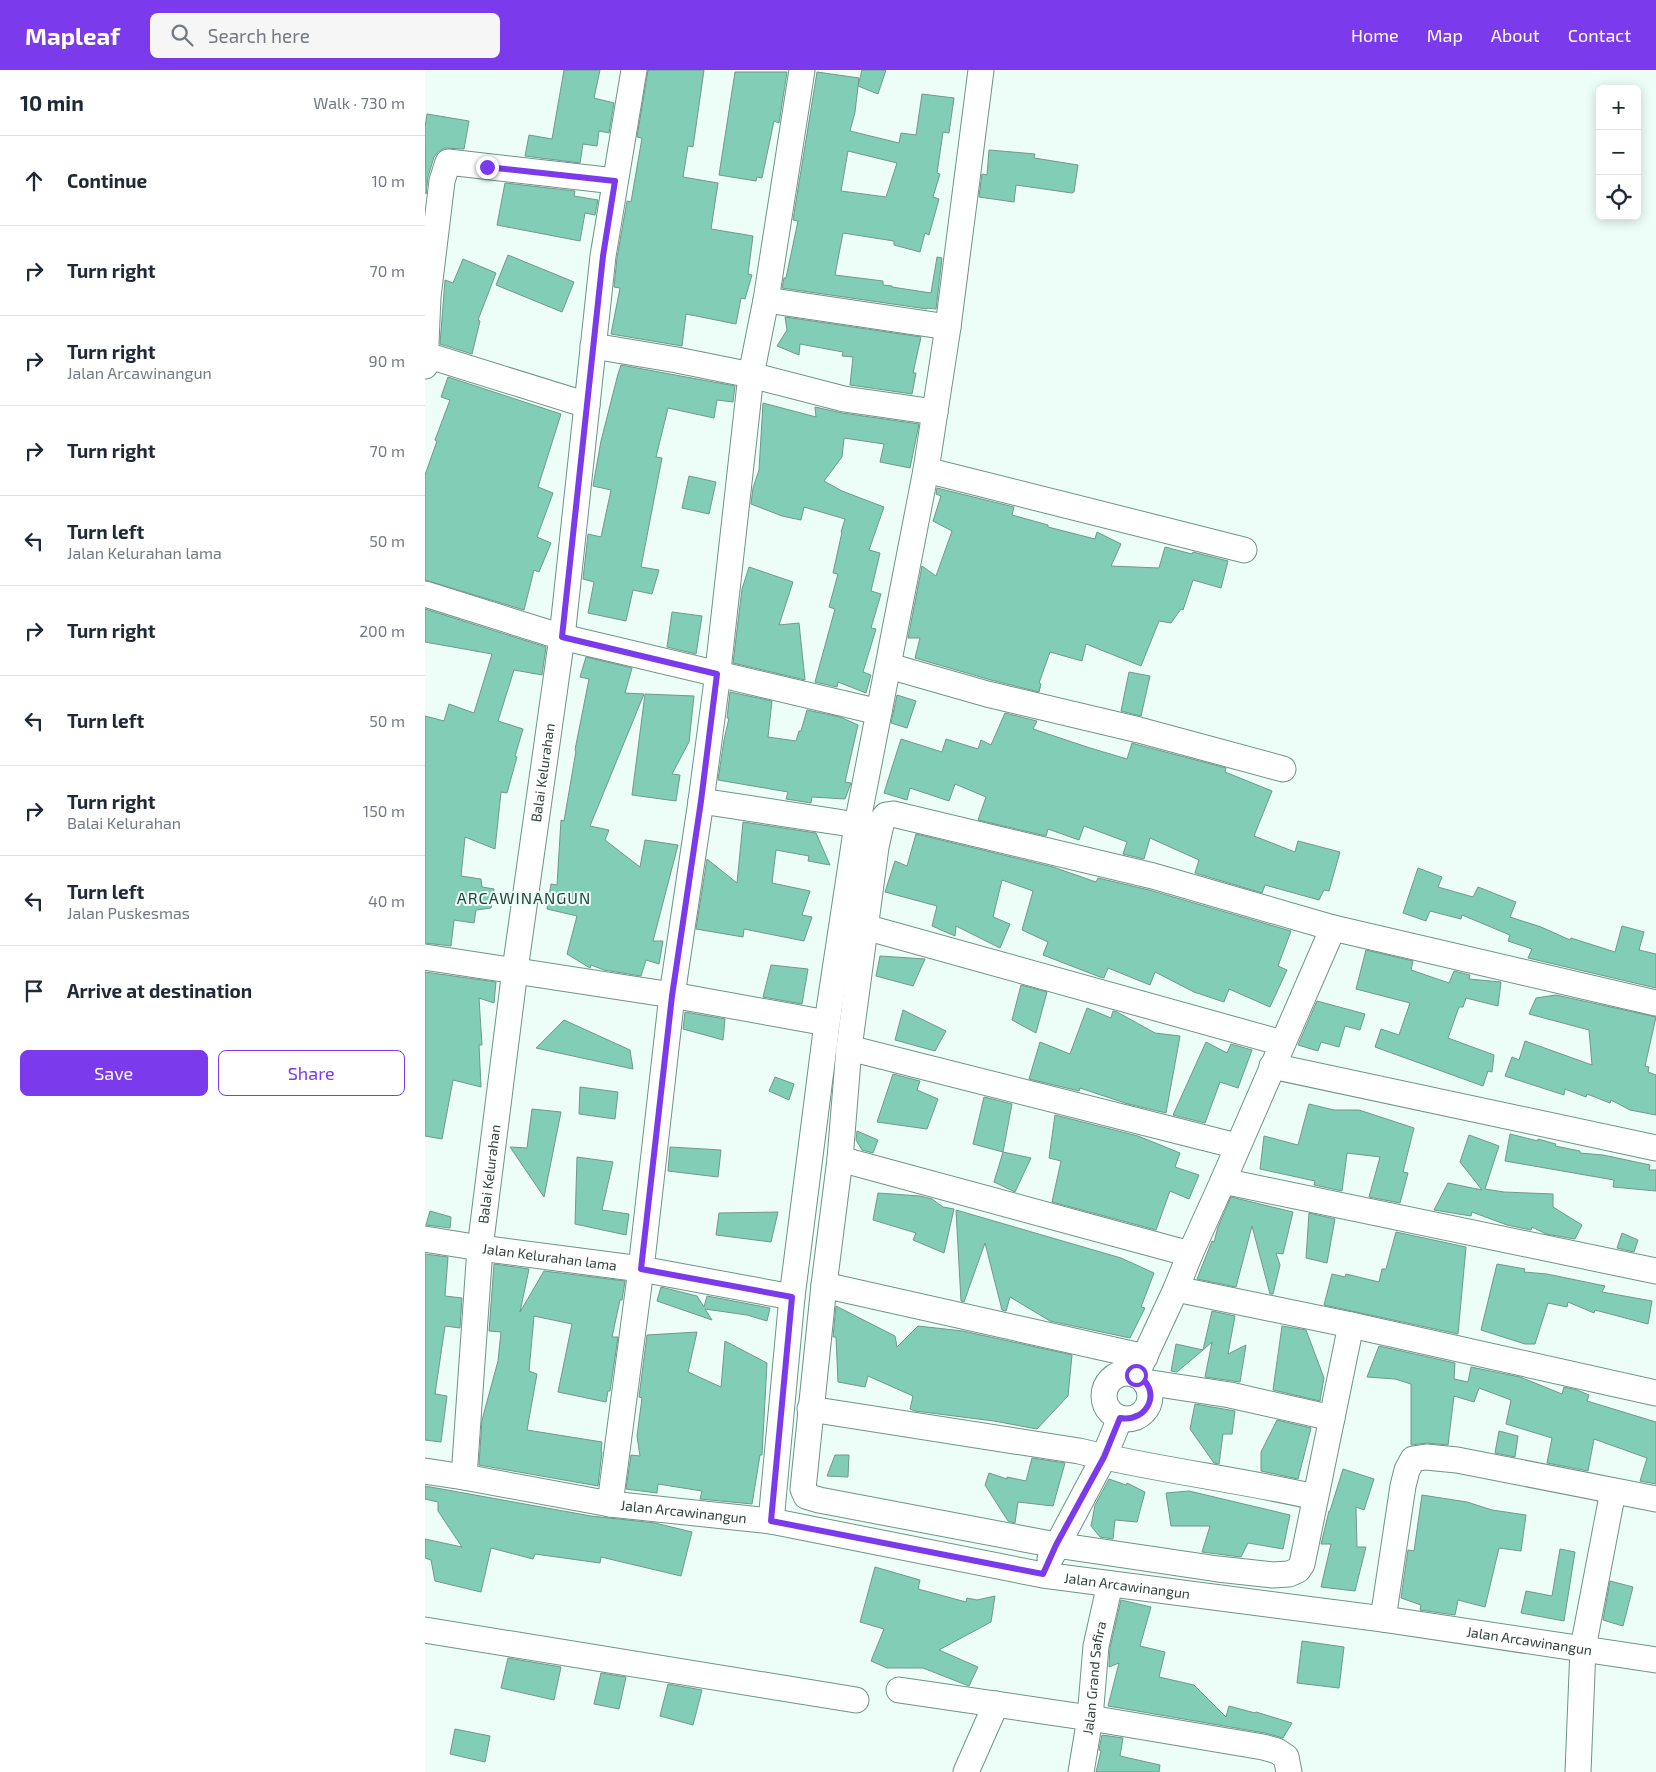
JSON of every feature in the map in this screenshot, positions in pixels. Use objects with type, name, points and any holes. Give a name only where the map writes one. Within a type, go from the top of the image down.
[{"type":"street","name":"Balai Kelurahan","points":[[464,1477],[480,1248],[515,970],[562,637],[603,256],[634,70]]},
{"type":"street","points":[[610,1504],[641,1269],[672,996],[701,801],[717,674],[751,375],[766,300],[802,70]]},
{"type":"street","points":[[771,1521],[792,1297],[827,1023],[857,825],[926,470],[949,327],[981,70]]},
{"type":"street","points":[[587,405],[425,361],[428,298],[442,181],[447,162],[615,181]]},
{"type":"street","points":[[766,300],[949,327]]},
{"type":"street","points":[[593,346],[751,375],[845,399],[935,412]]},
{"type":"street","points":[[926,470],[1243,550]]},
{"type":"street","points":[[425,594],[562,637],[879,712]]},
{"type":"street","points":[[889,666],[987,694],[1139,730],[1283,769]]},
{"type":"street","points":[[701,801],[857,825]]},
{"type":"street","points":[[1351,1326],[1302,1564],[1298,1570],[1289,1574],[1273,1575],[1056,1545],[806,1496],[803,1489],[810,1409],[823,1285],[840,1158],[849,1048],[879,828],[886,815],[893,814],[1153,876],[1333,928],[1656,1003]]},
{"type":"street","points":[[865,926],[1282,1043]]},
{"type":"street","points":[[1142,1371],[1123,1374],[1114,1378],[1106,1389],[1105,1401],[1107,1408],[1120,1418],[1135,1418],[1142,1414],[1148,1406],[1149,1390],[1142,1371],[1190,1254],[1333,928]]},
{"type":"street","points":[[425,957],[515,970],[827,1023]]},
{"type":"street","points":[[849,1048],[1237,1146]]},
{"type":"street","points":[[1272,1066],[1656,1148]]},
{"type":"street","points":[[840,1158],[1190,1254]]},
{"type":"street","points":[[1223,1181],[1656,1271]]},
{"type":"street","name":"Jalan Kelurahan lama","points":[[425,1239],[641,1269],[792,1297]]},
{"type":"street","points":[[823,1285],[1230,1394],[1332,1418]]},
{"type":"street","points":[[1176,1289],[1656,1393]]},
{"type":"street","points":[[810,1409],[1079,1450],[1104,1457],[1260,1484],[1315,1497]]},
{"type":"street","points":[[1043,1574],[1056,1545],[1104,1457],[1120,1418]]},
{"type":"street","points":[[1383,1619],[1403,1486],[1407,1470],[1413,1460],[1427,1457],[1457,1460],[1656,1499]]},
{"type":"street","name":"Jalan Arcawinangun","points":[[425,1471],[610,1504],[771,1521],[1043,1574],[1111,1584],[1127,1584],[1294,1609],[1383,1619],[1656,1660]]},
{"type":"street","points":[[1578,1772],[1583,1648],[1613,1491]]},
{"type":"street","name":"Jalan Grand Safira","points":[[1081,1772],[1090,1718],[1096,1646],[1111,1584]]},
{"type":"street","points":[[425,1630],[855,1700]]},
{"type":"street","points":[[899,1690],[1090,1718],[1263,1747],[1277,1751],[1286,1757],[1289,1772]]},
{"type":"street","points":[[966,1772],[996,1704]]},
{"type":"building","points":[[564,70],[600,70],[594,98],[614,103],[609,133],[599,131],[597,146],[583,144],[580,163],[525,156],[529,135],[552,139]]},
{"type":"building","points":[[648,70],[704,70],[693,147],[688,146],[683,177],[718,183],[711,229],[753,236],[748,274],[752,275],[745,299],[741,298],[736,324],[686,314],[682,346],[611,334],[620,288],[614,287],[617,258],[627,201],[631,202],[642,138],[637,137]]},
{"type":"building","points":[[862,70],[886,70],[878,94],[858,86]]},
{"type":"building","points":[[735,72],[787,72],[779,123],[774,121],[762,178],[757,177],[756,181],[719,175]]},
{"type":"building","points":[[817,72],[859,78],[855,112],[850,131],[899,143],[901,133],[916,135],[922,94],[954,98],[949,133],[943,132],[937,173],[940,174],[933,197],[939,199],[929,235],[925,233],[920,252],[894,245],[894,241],[843,233],[835,275],[883,281],[883,285],[931,293],[937,257],[942,258],[936,309],[782,288],[784,278],[786,278],[798,221],[793,220]],"holes":[[[848,151],[897,163],[886,197],[841,191]]]},
{"type":"building","points":[[427,114],[469,121],[464,149],[444,148],[434,157],[428,177],[426,194],[425,127]]},
{"type":"building","points":[[989,150],[1035,154],[1034,158],[1078,165],[1074,192],[1016,185],[1014,202],[979,197],[982,174],[987,175]]},
{"type":"building","points":[[505,183],[575,191],[574,196],[598,200],[595,215],[585,213],[580,241],[497,225]]},
{"type":"building","points":[[508,255],[574,282],[562,312],[496,285]]},
{"type":"building","points":[[463,259],[496,273],[478,320],[480,321],[472,354],[440,344],[445,280],[453,283]]},
{"type":"building","points":[[785,317],[921,337],[913,373],[916,373],[912,394],[850,385],[853,357],[842,356],[843,352],[800,344],[799,355],[777,346],[787,330]]},
{"type":"building","points":[[621,365],[735,386],[733,402],[717,400],[714,418],[668,408],[656,457],[662,458],[641,567],[659,570],[652,594],[633,590],[626,621],[588,613],[594,582],[583,579],[588,534],[601,537],[611,490],[593,486],[601,441]]},
{"type":"building","points":[[448,377],[561,414],[538,487],[553,493],[537,537],[551,543],[539,572],[534,570],[524,610],[425,580],[425,475],[437,441],[435,440],[450,400],[441,397]]},
{"type":"building","points":[[763,403],[816,417],[815,407],[842,413],[919,424],[910,468],[880,462],[884,444],[844,438],[842,457],[824,481],[842,491],[884,507],[869,550],[880,553],[871,591],[881,594],[871,628],[876,629],[863,672],[871,675],[866,693],[838,682],[837,687],[815,682],[835,609],[829,607],[838,574],[833,573],[845,519],[804,507],[801,520],[782,516],[751,504],[753,488],[759,470]]},
{"type":"building","points":[[689,476],[716,482],[709,514],[682,508]]},
{"type":"building","points":[[937,488],[1014,507],[1012,515],[1048,525],[1048,527],[1095,539],[1097,532],[1121,544],[1111,566],[1159,568],[1165,547],[1228,561],[1221,588],[1193,580],[1183,610],[1181,609],[1171,623],[1159,621],[1141,666],[1086,644],[1082,661],[1050,652],[1039,683],[1041,684],[1039,692],[915,658],[920,638],[908,638],[922,566],[936,576],[952,531],[933,521],[941,496],[936,494]]},
{"type":"building","points":[[749,567],[793,582],[779,625],[799,623],[805,680],[733,663],[742,589]]},
{"type":"building","points":[[425,609],[546,647],[542,675],[514,670],[498,721],[523,729],[507,793],[501,792],[495,849],[465,837],[461,876],[481,879],[482,887],[494,889],[491,908],[476,910],[474,923],[454,920],[451,946],[425,943],[425,716],[444,721],[449,704],[474,713],[492,654],[425,642]]},
{"type":"building","points":[[672,612],[702,616],[696,654],[667,647]]},
{"type":"building","points":[[586,657],[632,668],[625,693],[644,694],[590,826],[609,830],[605,840],[640,867],[645,840],[678,845],[653,941],[663,941],[659,964],[646,960],[641,976],[604,970],[591,965],[590,968],[567,954],[577,916],[547,909],[551,884],[557,885],[561,820],[564,821],[589,679],[580,677]]},
{"type":"building","points":[[1129,672],[1150,676],[1141,716],[1121,711]]},
{"type":"building","points":[[730,692],[772,701],[768,737],[796,741],[807,710],[840,717],[858,725],[845,782],[851,783],[845,799],[812,797],[811,803],[786,799],[788,792],[718,780],[729,718],[727,718]]},
{"type":"building","points":[[645,694],[694,696],[689,742],[672,774],[680,775],[676,801],[632,795]]},
{"type":"building","points":[[897,695],[916,701],[907,728],[891,723]]},
{"type":"building","points":[[1005,713],[1037,721],[1033,729],[1127,759],[1132,743],[1226,768],[1225,772],[1272,791],[1254,836],[1295,852],[1298,841],[1340,852],[1329,891],[1324,890],[1319,900],[1265,885],[1262,893],[1195,873],[1199,860],[1150,838],[1144,859],[1123,854],[1127,842],[1084,826],[1079,840],[1048,829],[1046,836],[978,820],[986,797],[955,784],[949,801],[910,788],[907,800],[884,793],[901,739],[942,752],[946,739],[978,749],[981,740],[991,745]]},
{"type":"building","points":[[743,822],[816,833],[830,865],[808,861],[809,856],[776,850],[772,883],[810,891],[802,915],[812,917],[804,941],[744,929],[743,937],[696,929],[707,859],[737,883]]},
{"type":"building","points":[[916,834],[1053,867],[1096,882],[1098,878],[1149,890],[1291,931],[1278,966],[1287,970],[1270,1007],[1229,989],[1224,1002],[1194,992],[1155,972],[1150,985],[1108,968],[1104,978],[1100,977],[1043,955],[1048,942],[1022,930],[1033,891],[1002,880],[993,917],[1010,924],[1000,948],[956,926],[955,936],[932,926],[937,906],[885,892],[895,861],[907,866]]},
{"type":"building","points":[[1418,868],[1442,877],[1438,887],[1473,897],[1478,887],[1516,902],[1510,917],[1541,927],[1570,940],[1571,938],[1615,952],[1622,926],[1644,932],[1639,950],[1656,954],[1656,988],[1528,958],[1532,949],[1508,941],[1510,935],[1462,915],[1461,919],[1430,911],[1426,921],[1403,913]]},
{"type":"building","points":[[1366,950],[1413,961],[1411,970],[1449,983],[1454,971],[1470,975],[1469,979],[1501,982],[1498,1006],[1466,998],[1463,1007],[1459,1007],[1448,1038],[1494,1055],[1492,1072],[1488,1071],[1483,1086],[1375,1047],[1381,1029],[1399,1035],[1410,1003],[1356,989]]},
{"type":"building","points":[[880,956],[925,959],[913,986],[876,976]]},
{"type":"building","points":[[771,965],[808,969],[802,1004],[763,997]]},
{"type":"building","points":[[425,972],[496,982],[494,1003],[479,998],[482,1045],[479,1045],[481,1087],[453,1080],[442,1139],[425,1136]]},
{"type":"building","points":[[1021,985],[1047,992],[1036,1033],[1012,1020]]},
{"type":"building","points":[[1556,995],[1656,1017],[1645,1066],[1649,1067],[1648,1072],[1656,1075],[1656,1115],[1630,1110],[1611,1100],[1610,1103],[1587,1094],[1586,1097],[1565,1089],[1564,1095],[1505,1076],[1512,1057],[1519,1060],[1525,1041],[1592,1065],[1589,1030],[1529,1014],[1536,998]]},
{"type":"building","points":[[1317,1001],[1365,1014],[1360,1030],[1345,1026],[1339,1047],[1321,1042],[1318,1051],[1298,1045]]},
{"type":"building","points":[[1087,1008],[1111,1018],[1113,1011],[1117,1012],[1155,1033],[1180,1036],[1166,1113],[1128,1104],[1080,1088],[1079,1091],[1029,1079],[1040,1042],[1070,1054]]},
{"type":"building","points":[[903,1010],[946,1031],[935,1051],[895,1040]]},
{"type":"building","points":[[685,1012],[725,1019],[723,1040],[683,1029]]},
{"type":"building","points":[[564,1020],[630,1050],[633,1069],[536,1048]]},
{"type":"building","points":[[1206,1042],[1227,1053],[1231,1044],[1252,1050],[1238,1088],[1220,1082],[1205,1123],[1173,1115]]},
{"type":"building","points":[[893,1074],[920,1081],[917,1090],[938,1099],[927,1129],[877,1122]]},
{"type":"building","points":[[775,1077],[794,1084],[789,1100],[769,1091]]},
{"type":"building","points":[[580,1087],[618,1092],[615,1119],[579,1114]]},
{"type":"building","points":[[984,1097],[1012,1104],[1003,1152],[973,1144]]},
{"type":"building","points":[[1309,1104],[1334,1110],[1359,1110],[1414,1128],[1403,1172],[1408,1173],[1400,1203],[1369,1197],[1380,1157],[1347,1153],[1342,1191],[1314,1185],[1315,1181],[1260,1169],[1264,1136],[1298,1145]]},
{"type":"building","points":[[532,1109],[561,1112],[544,1197],[510,1147],[527,1148]]},
{"type":"building","points":[[1055,1115],[1138,1136],[1180,1153],[1175,1167],[1199,1175],[1189,1199],[1170,1191],[1156,1230],[1052,1202],[1061,1161],[1049,1158]]},
{"type":"building","points":[[857,1131],[878,1140],[873,1153],[862,1150],[856,1140]]},
{"type":"building","points":[[1510,1134],[1538,1141],[1538,1139],[1556,1144],[1555,1146],[1580,1151],[1580,1153],[1603,1155],[1650,1165],[1649,1170],[1656,1170],[1656,1191],[1613,1187],[1614,1180],[1505,1161]]},
{"type":"building","points":[[1469,1135],[1499,1146],[1485,1189],[1504,1192],[1553,1194],[1553,1207],[1582,1225],[1575,1239],[1546,1234],[1532,1227],[1531,1230],[1507,1225],[1472,1212],[1471,1216],[1434,1210],[1448,1183],[1482,1190],[1460,1162]]},
{"type":"building","points":[[670,1147],[721,1150],[718,1177],[668,1171]]},
{"type":"building","points":[[1003,1152],[1031,1158],[1015,1192],[994,1182]]},
{"type":"building","points":[[577,1157],[613,1162],[602,1210],[629,1214],[626,1235],[575,1224]]},
{"type":"building","points":[[878,1193],[920,1196],[932,1199],[943,1207],[954,1209],[944,1253],[913,1240],[916,1233],[873,1220]]},
{"type":"building","points":[[1231,1197],[1293,1212],[1283,1254],[1276,1253],[1280,1265],[1273,1294],[1270,1294],[1252,1226],[1236,1287],[1197,1279],[1212,1241],[1214,1242],[1218,1227]]},
{"type":"building","points":[[956,1210],[1121,1258],[1154,1273],[1141,1307],[1145,1308],[1130,1338],[1050,1321],[1010,1297],[1006,1311],[1002,1310],[985,1243],[964,1302],[961,1301]]},
{"type":"building","points":[[430,1211],[451,1217],[450,1228],[426,1225]]},
{"type":"building","points":[[778,1212],[771,1242],[716,1235],[719,1213]]},
{"type":"building","points":[[1309,1213],[1335,1219],[1327,1263],[1306,1258]]},
{"type":"building","points":[[1396,1232],[1466,1247],[1458,1334],[1324,1305],[1332,1274],[1345,1277],[1346,1274],[1379,1282],[1382,1269],[1386,1269]]},
{"type":"building","points":[[1622,1233],[1638,1240],[1634,1252],[1617,1248]]},
{"type":"building","points":[[425,1254],[448,1257],[445,1296],[462,1298],[460,1328],[445,1326],[435,1394],[447,1396],[441,1442],[425,1440]]},
{"type":"building","points":[[494,1264],[529,1269],[520,1312],[544,1271],[625,1281],[612,1337],[618,1337],[610,1391],[608,1391],[606,1402],[558,1392],[572,1324],[534,1316],[529,1371],[537,1374],[527,1430],[602,1442],[598,1486],[479,1465],[482,1420],[498,1361],[501,1332],[489,1331]]},
{"type":"building","points":[[1497,1264],[1525,1269],[1524,1272],[1547,1274],[1605,1286],[1602,1292],[1652,1301],[1648,1324],[1595,1310],[1594,1313],[1568,1302],[1567,1307],[1548,1303],[1535,1344],[1525,1344],[1481,1330]]},
{"type":"building","points":[[661,1287],[697,1296],[704,1307],[707,1296],[770,1308],[767,1321],[747,1315],[705,1309],[712,1320],[657,1301]]},
{"type":"building","points":[[836,1306],[895,1336],[897,1347],[918,1326],[963,1331],[1072,1355],[1068,1396],[1037,1429],[994,1421],[915,1411],[910,1409],[913,1396],[868,1376],[865,1387],[838,1382],[836,1337],[833,1337]]},
{"type":"building","points":[[1212,1311],[1235,1316],[1228,1354],[1246,1345],[1240,1382],[1205,1377],[1212,1342],[1203,1350]]},
{"type":"building","points":[[1282,1326],[1306,1330],[1324,1378],[1320,1401],[1273,1390]]},
{"type":"building","points":[[697,1332],[688,1372],[721,1387],[725,1341],[767,1363],[762,1455],[760,1455],[752,1504],[700,1499],[702,1491],[658,1484],[657,1493],[626,1489],[631,1455],[640,1456],[637,1436],[642,1398],[639,1397],[647,1335]]},
{"type":"building","points":[[1176,1344],[1203,1350],[1177,1372],[1171,1371]]},
{"type":"building","points":[[1379,1346],[1455,1363],[1454,1379],[1468,1382],[1471,1367],[1520,1377],[1562,1394],[1564,1387],[1577,1390],[1589,1395],[1587,1401],[1656,1422],[1656,1484],[1640,1481],[1647,1458],[1594,1439],[1588,1471],[1547,1463],[1552,1438],[1506,1424],[1511,1400],[1479,1388],[1474,1402],[1454,1396],[1448,1445],[1427,1443],[1411,1445],[1411,1384],[1395,1379],[1367,1377]]},
{"type":"building","points":[[1195,1404],[1235,1411],[1232,1434],[1223,1434],[1219,1464],[1214,1463],[1190,1429]]},
{"type":"building","points":[[1277,1420],[1311,1428],[1298,1479],[1261,1471],[1261,1452]]},
{"type":"building","points":[[1499,1431],[1518,1436],[1515,1457],[1495,1453]]},
{"type":"building","points":[[835,1455],[849,1455],[848,1477],[827,1476]]},
{"type":"building","points":[[1032,1458],[1065,1463],[1053,1506],[1018,1502],[1015,1523],[1008,1521],[985,1485],[989,1473],[1007,1479],[1007,1477],[1026,1481]]},
{"type":"building","points":[[1343,1469],[1374,1479],[1364,1510],[1356,1507],[1357,1547],[1366,1547],[1355,1591],[1321,1587],[1331,1544],[1321,1544],[1329,1511]]},
{"type":"building","points":[[1109,1479],[1126,1485],[1127,1483],[1145,1492],[1137,1522],[1115,1520],[1113,1539],[1100,1537],[1091,1526],[1095,1505]]},
{"type":"building","points":[[425,1486],[591,1516],[655,1523],[692,1532],[681,1576],[601,1557],[600,1563],[535,1554],[533,1559],[491,1548],[481,1592],[435,1581],[431,1560],[425,1558],[425,1539],[462,1547],[438,1511],[438,1502],[425,1499]]},
{"type":"building","points":[[1189,1491],[1290,1515],[1283,1549],[1248,1543],[1241,1557],[1202,1552],[1210,1526],[1171,1526],[1166,1493]]},
{"type":"building","points":[[1422,1495],[1467,1502],[1492,1510],[1526,1515],[1521,1551],[1499,1548],[1485,1607],[1458,1600],[1455,1615],[1420,1610],[1421,1605],[1401,1598],[1408,1550],[1414,1551]]},
{"type":"building","points":[[1560,1549],[1575,1552],[1564,1621],[1521,1613],[1526,1591],[1552,1596]]},
{"type":"building","points":[[875,1567],[920,1580],[918,1589],[966,1602],[967,1598],[977,1600],[995,1596],[991,1622],[939,1650],[978,1667],[969,1686],[923,1668],[887,1668],[871,1661],[884,1629],[860,1622]]},
{"type":"building","points":[[1610,1581],[1633,1587],[1623,1626],[1603,1620]]},
{"type":"building","points":[[1121,1600],[1151,1607],[1140,1646],[1165,1652],[1159,1677],[1194,1685],[1226,1717],[1229,1706],[1292,1723],[1283,1738],[1265,1733],[1108,1706],[1119,1663],[1109,1667],[1110,1648]]},
{"type":"building","points":[[1302,1641],[1344,1647],[1339,1688],[1297,1683]]},
{"type":"building","points":[[508,1658],[561,1667],[554,1700],[501,1688]]},
{"type":"building","points":[[601,1673],[626,1677],[619,1709],[594,1704]]},
{"type":"building","points":[[668,1684],[702,1690],[693,1725],[660,1716]]},
{"type":"building","points":[[455,1729],[490,1736],[485,1762],[450,1754]]},
{"type":"building","points":[[1102,1735],[1123,1738],[1120,1756],[1160,1765],[1159,1772],[1096,1772],[1101,1751],[1099,1750]]},
{"type":"district","name":"ARCAWINANGUN","points":[[524,898]]},
{"type":"route","points":[[487,167],[615,181],[603,256],[562,637],[717,674],[701,801],[672,996],[641,1269],[792,1297],[771,1521],[1043,1574],[1056,1545],[1104,1457],[1120,1418],[1135,1418],[1142,1414],[1148,1406],[1149,1390],[1145,1382],[1136,1375]]}]
